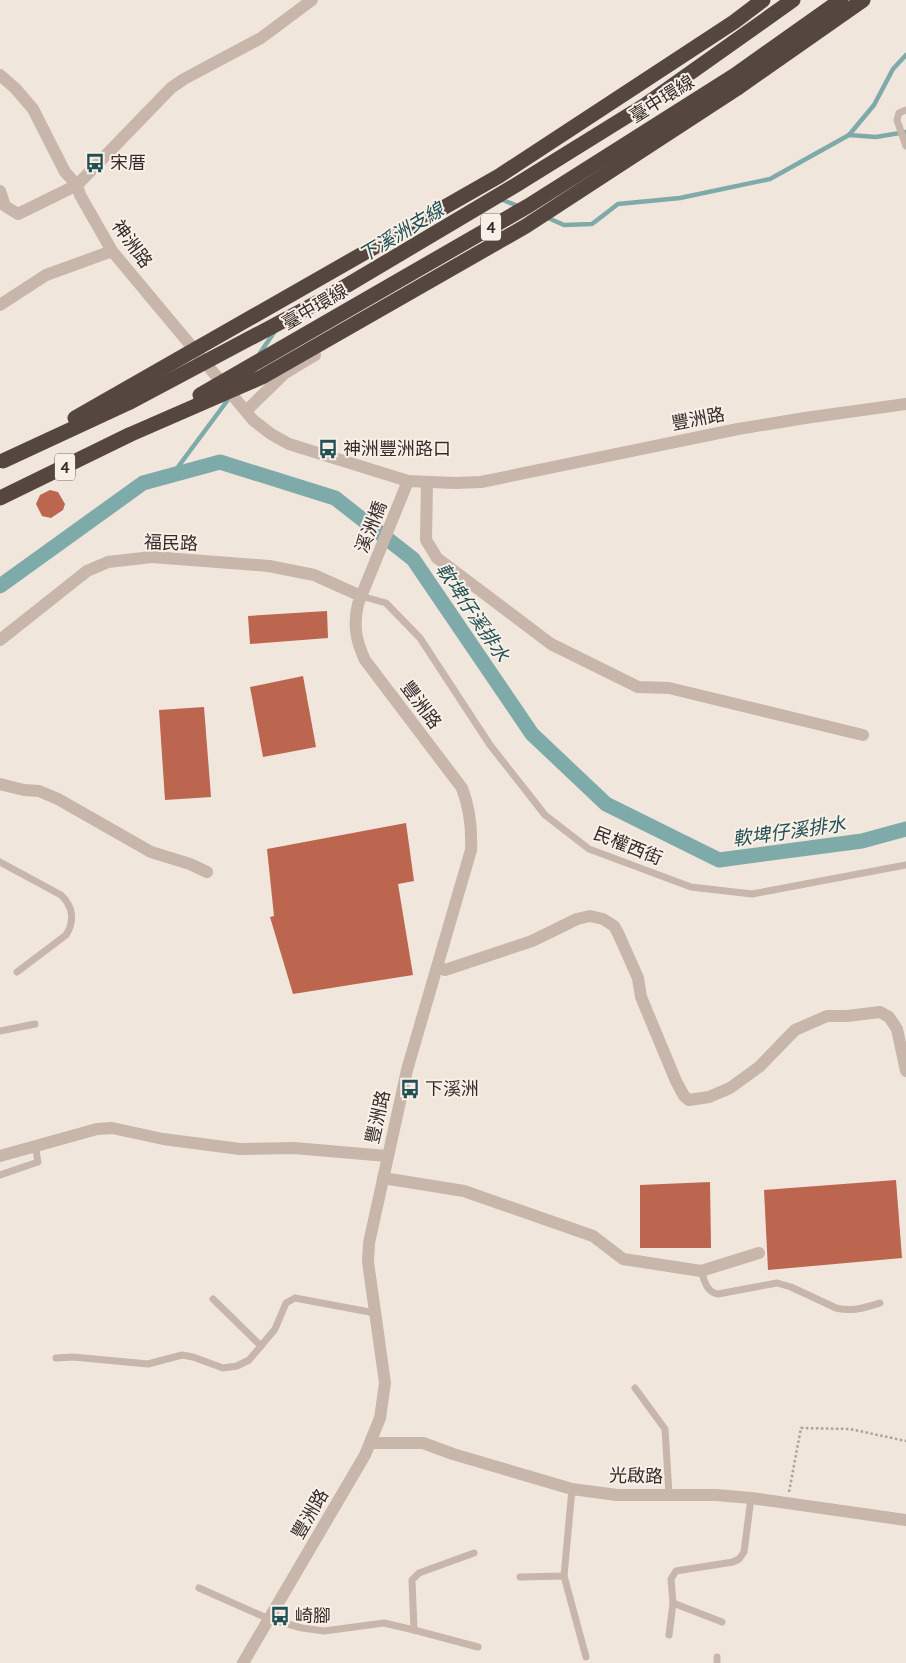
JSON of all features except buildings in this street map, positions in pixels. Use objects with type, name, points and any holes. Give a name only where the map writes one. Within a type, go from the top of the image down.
[{"type":"highway","points":[[1,462],[499,176],[734,22],[763,0]]},
{"type":"highway","name":"臺中環線","points":[[1,462],[128,403],[324,299],[516,185],[644,105],[793,0]]},
{"type":"highway","name":"臺中環線","points":[[0,498],[129,435],[528,206],[735,75],[840,0]]},
{"type":"highway","points":[[129,435],[262,377],[526,226],[736,90],[863,0]]},
{"type":"street","points":[[0,191],[5,206],[18,214],[77,185],[171,88],[260,38],[312,0]]},
{"type":"street","points":[[246,411],[285,373],[556,208],[851,0]]},
{"type":"street","name":"神洲路","points":[[0,75],[15,88],[33,109],[64,172],[77,185],[80,194],[112,251],[261,428],[289,444],[408,481]]},
{"type":"street","points":[[0,304],[46,275],[112,251]]},
{"type":"street","name":"豐洲路","points":[[408,481],[427,483],[481,482],[738,429],[906,404]]},
{"type":"street","name":"溪洲橋","points":[[363,591],[408,481]]},
{"type":"street","points":[[427,483],[426,540],[437,558],[551,644],[638,687],[669,688],[863,735]]},
{"type":"street","name":"福民路","points":[[0,640],[87,571],[108,562],[152,557],[269,566],[314,575],[363,591]]},
{"type":"street","name":"豐洲路","points":[[243,1663],[371,1443],[380,1418],[385,1383],[368,1252],[387,1156],[407,1070],[471,850],[472,835],[469,809],[462,788],[365,660],[357,642],[355,632],[356,613],[363,591]]},
{"type":"street","points":[[0,784],[24,790],[39,791],[58,799],[152,852],[190,864],[207,872]]},
{"type":"street","points":[[438,967],[446,970],[532,941],[577,919],[590,916],[597,917],[609,922],[618,933],[638,978],[641,997],[676,1081],[684,1096],[689,1100],[709,1097],[730,1088],[759,1067],[795,1030],[827,1016],[847,1016],[880,1012],[889,1017],[897,1029],[906,1071]]},
{"type":"street","points":[[0,1156],[97,1128],[112,1128],[164,1139],[240,1149],[294,1148],[387,1156]]},
{"type":"street","points":[[383,1178],[464,1191],[592,1236],[623,1259],[701,1270],[759,1253]]},
{"type":"street","name":"光啟路","points":[[371,1443],[423,1443],[453,1454],[572,1488],[617,1495],[716,1495],[751,1498],[906,1520]]},
{"type":"lane","points":[[906,110],[899,113],[897,120],[906,146]]},
{"type":"lane","name":"民權西街","points":[[363,591],[386,603],[420,638],[490,745],[545,815],[589,849],[691,887],[752,894],[906,864]]},
{"type":"lane","points":[[0,862],[61,895],[68,904],[72,916],[70,928],[66,935],[16,972]]},
{"type":"lane","points":[[0,1031],[35,1024]]},
{"type":"lane","points":[[0,1175],[38,1162],[35,1145]]},
{"type":"lane","points":[[701,1270],[708,1290],[718,1294],[778,1283],[791,1286],[844,1310],[859,1310],[880,1303]]},
{"type":"lane","points":[[214,1299],[262,1346]]},
{"type":"lane","points":[[56,1358],[73,1357],[148,1364],[182,1355],[223,1368],[230,1368],[249,1360],[262,1346],[275,1329],[286,1303],[292,1299],[375,1312]]},
{"type":"lane","points":[[636,1388],[665,1429],[670,1494]]},
{"type":"lane","points":[[572,1488],[564,1576],[586,1657]]},
{"type":"lane","points":[[669,1635],[673,1603],[671,1579],[676,1571],[733,1562],[742,1556],[751,1498]]},
{"type":"lane","points":[[414,1630],[412,1580],[419,1573],[474,1553]]},
{"type":"lane","points":[[520,1577],[564,1576]]},
{"type":"lane","points":[[199,1588],[268,1620],[313,1630],[336,1630],[384,1623],[478,1648]]},
{"type":"lane","points":[[673,1603],[722,1622]]},
{"type":"path","points":[[787,1504],[801,1428],[850,1429],[906,1441]]},
{"type":"waterway","name":"下溪洲支線","points":[[546,217],[564,225],[592,224],[618,204],[680,198],[770,179],[849,135],[874,105],[893,69],[906,55]]},
{"type":"waterway","points":[[849,135],[876,137],[906,132]]},
{"type":"waterway","name":"下溪洲支線","points":[[500,199],[521,207]]},
{"type":"waterway","name":"下溪洲支線","points":[[258,356],[275,331]]},
{"type":"waterway","name":"下溪洲支線","points":[[172,475],[230,397]]},
{"type":"waterway","name":"軟埤仔溪排水","points":[[0,586],[143,483],[220,462],[335,498],[413,559],[532,734],[606,804],[719,860],[862,841],[906,829]]},
{"type":"place","name":"宋厝","points":[[95,163]]},
{"type":"place","name":"神洲豐洲路口","points":[[328,449]]},
{"type":"place","name":"下溪洲","points":[[410,1089]]},
{"type":"place","name":"崎腳","points":[[280,1616]]}]
